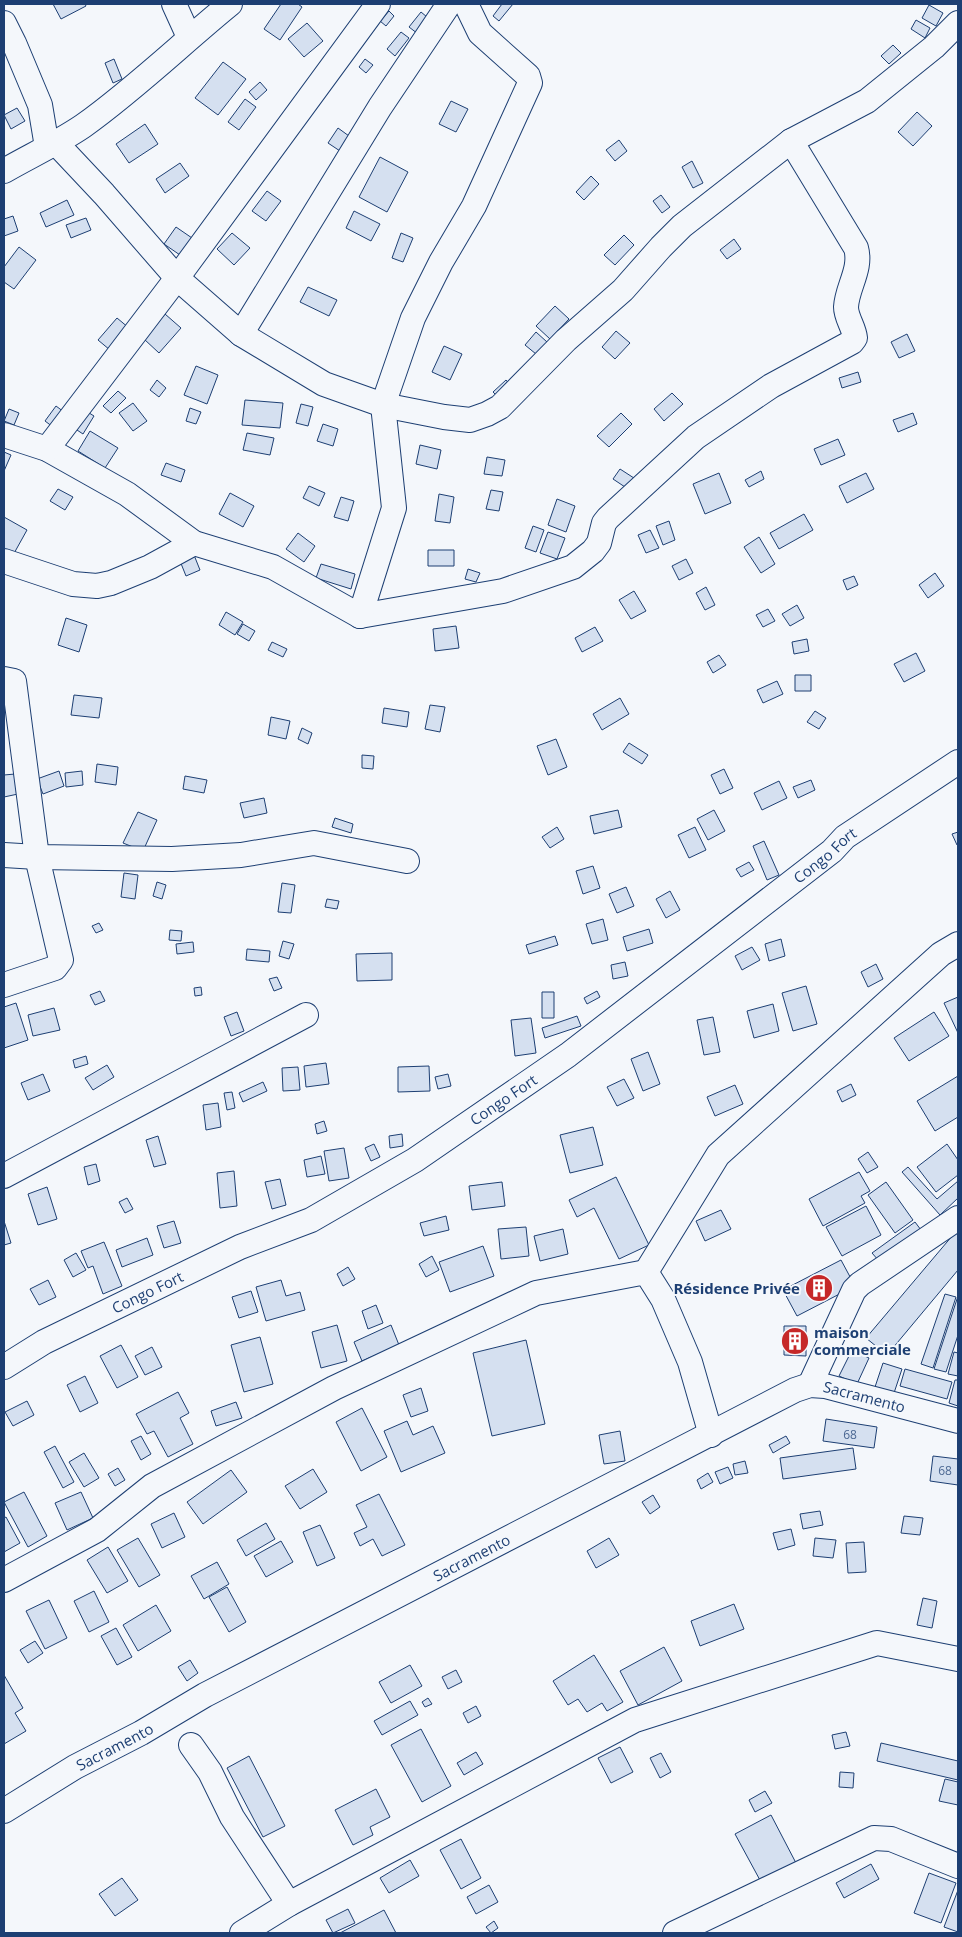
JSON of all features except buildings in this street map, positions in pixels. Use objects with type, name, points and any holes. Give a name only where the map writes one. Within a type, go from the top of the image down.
[{"type":"street","points":[[174,4],[189,37]]},
{"type":"street","points":[[4,171],[83,126],[132,88],[189,37],[230,4]]},
{"type":"street","points":[[47,449],[177,278],[378,4]]},
{"type":"street","points":[[241,334],[380,106],[449,4]]},
{"type":"street","points":[[360,616],[394,508],[384,405],[413,318],[441,262],[474,206],[530,83],[528,76],[480,34],[466,4]]},
{"type":"street","points":[[4,22],[40,105],[51,145],[177,278],[241,334],[324,384],[384,405],[444,418],[470,420],[500,407],[566,340],[623,290],[682,226],[791,141],[867,101],[934,47],[958,23]]},
{"type":"street","points":[[4,435],[47,449],[127,494],[194,543],[272,568],[360,616],[503,591],[573,567],[593,551],[599,543],[604,523],[608,518],[696,437],[771,386],[852,342],[855,338],[846,312],[846,304],[858,263],[856,248],[791,141]]},
{"type":"street","points":[[4,561],[73,584],[97,586],[111,583],[150,567],[194,543]]},
{"type":"street","points":[[4,679],[14,681],[37,857],[61,960],[54,968],[4,985]]},
{"type":"street","name":"Congo Fort","points":[[4,1367],[44,1342],[240,1247],[312,1220],[415,1160],[568,1055],[832,851],[845,837],[958,762]]},
{"type":"street","points":[[4,855],[172,859],[241,855],[314,843],[407,861]]},
{"type":"street","points":[[4,1580],[97,1530],[152,1486],[334,1388],[536,1293],[646,1272],[718,1155],[942,954],[958,944]]},
{"type":"street","points":[[7,1167],[306,1015]]},
{"type":"street","points":[[810,1385],[854,1290],[860,1284],[958,1218]]},
{"type":"street","points":[[646,1272],[663,1299],[690,1362],[711,1435]]},
{"type":"street","name":"Sacramento","points":[[4,1810],[75,1767],[141,1733],[205,1695],[795,1390],[810,1385],[825,1386],[958,1421]]},
{"type":"street","points":[[242,1933],[289,1904],[635,1720],[877,1643],[958,1659]]},
{"type":"street","points":[[191,1745],[210,1772],[232,1817],[289,1904]]},
{"type":"street","points":[[676,1933],[874,1838],[891,1839],[958,1866]]},
{"type":"place","name":"Résidence Privée","points":[[819,1288]]},
{"type":"place","name":"maison commerciale","points":[[795,1341]]}]
